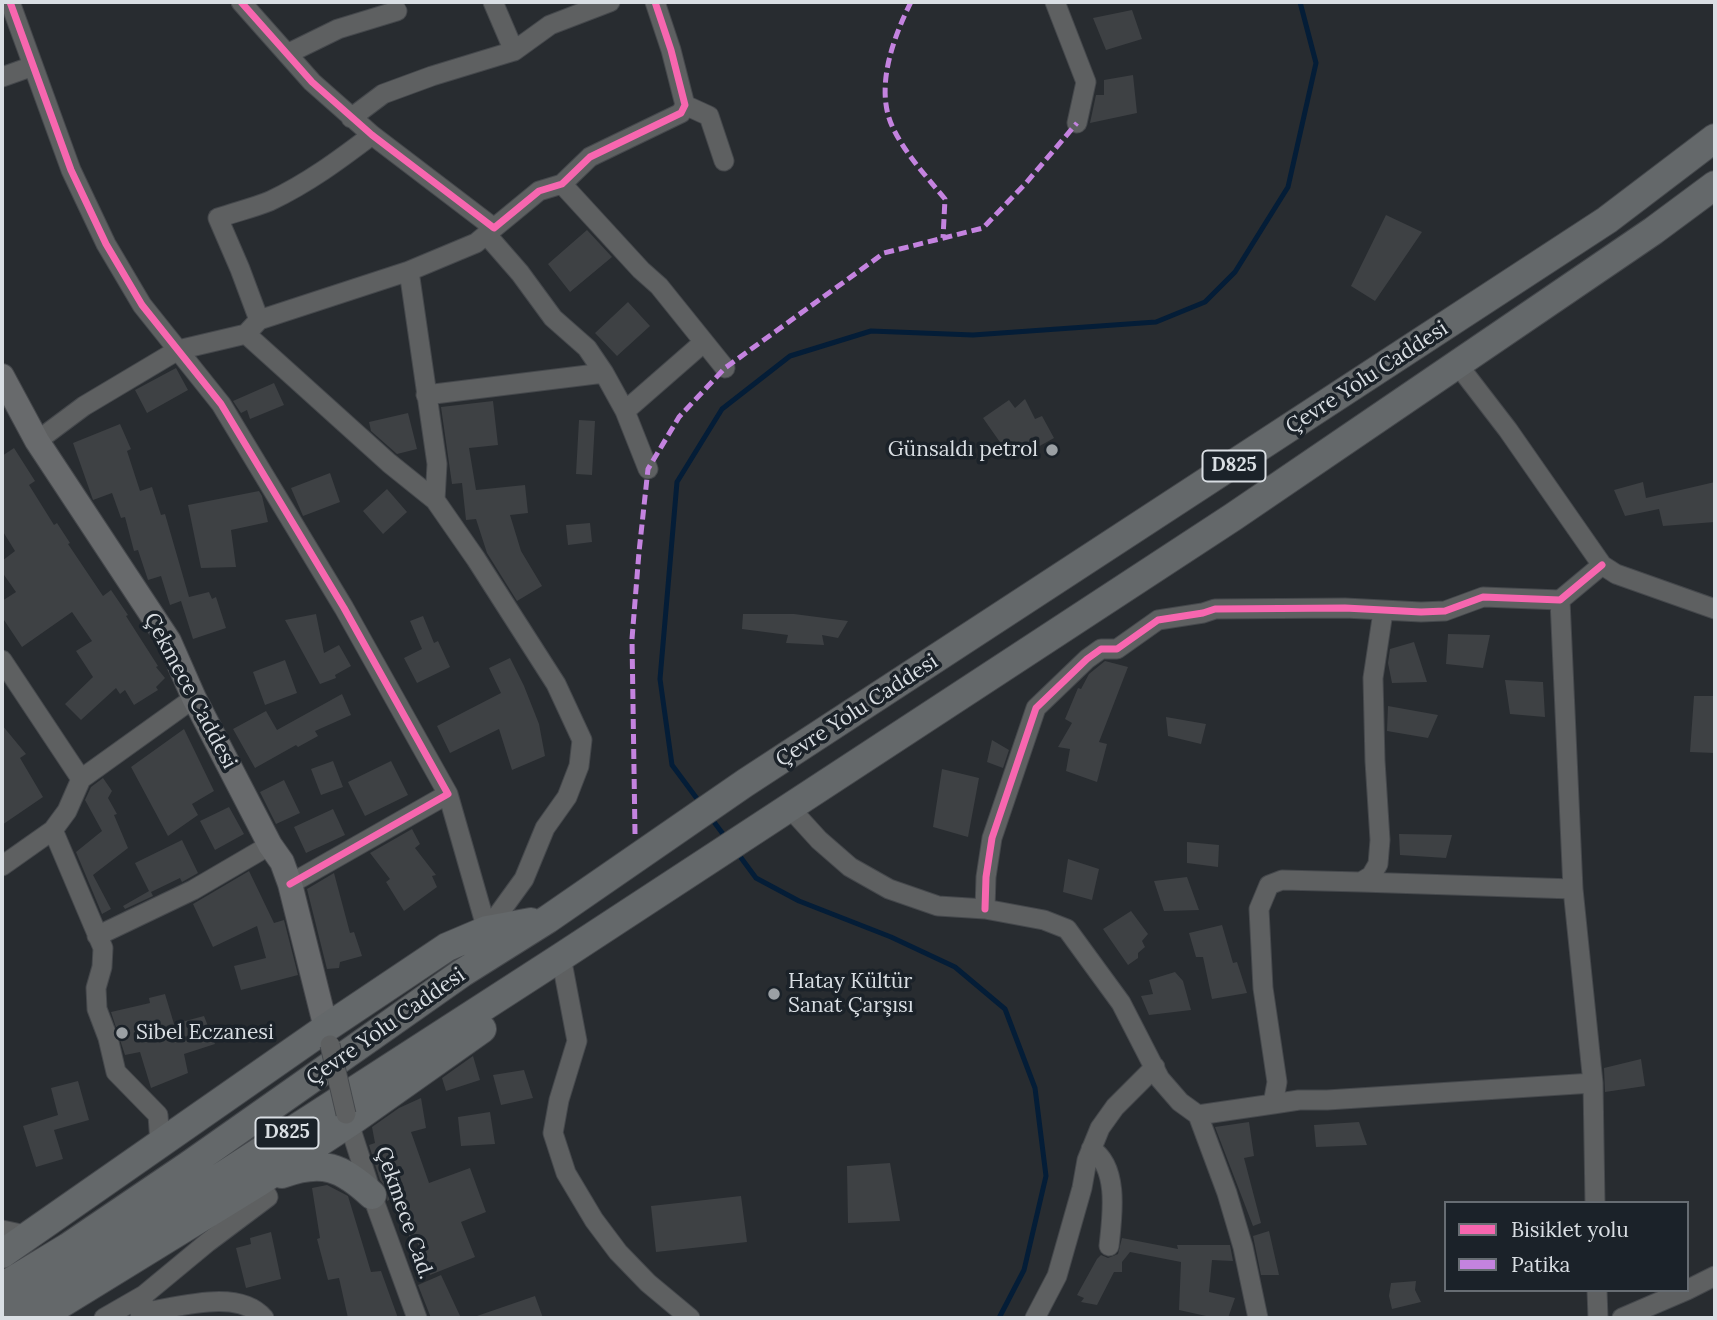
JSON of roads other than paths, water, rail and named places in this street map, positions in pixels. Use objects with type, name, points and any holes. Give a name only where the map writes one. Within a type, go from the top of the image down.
[{"type":"highway","name":"Çevre Yolu Caddesi","points":[[2,1287],[68,1247],[189,1165],[462,973],[548,919],[745,783],[1607,220],[1715,138]]},
{"type":"highway","name":"Çevre Yolu Caddesi","points":[[2,1318],[567,953],[1233,517],[1654,231],[1715,185]]},
{"type":"highway","points":[[2,1254],[160,1143],[328,1037],[447,947],[487,930],[548,919]]},
{"type":"highway","points":[[38,1318],[259,1182],[347,1118],[505,1013],[567,953]]},
{"type":"highway","points":[[259,1182],[297,1168],[328,1166],[352,1177],[372,1195]]},
{"type":"main road","name":"Çekmece Caddesi","points":[[2,376],[37,441],[169,641],[194,698],[270,845],[282,862],[290,884],[328,1037]]},
{"type":"street","points":[[10,2],[71,170],[106,244],[142,305],[221,404],[344,608],[448,794],[487,930]]},
{"type":"street","points":[[240,2],[312,82],[351,118],[490,231],[553,318],[587,348],[604,373],[625,411],[648,468]]},
{"type":"street","points":[[493,2],[514,51]]},
{"type":"street","points":[[351,118],[383,94],[514,51],[550,25],[610,2]]},
{"type":"street","points":[[37,441],[85,406],[178,350],[253,327],[409,271],[476,243],[539,191],[562,184],[590,157],[681,113],[685,105],[655,2]]},
{"type":"street","points":[[1055,2],[1086,82],[1077,123]]},
{"type":"street","points":[[287,54],[330,32],[397,10]]},
{"type":"street","points":[[2,77],[33,66]]},
{"type":"street","points":[[685,105],[709,116],[724,161]]},
{"type":"street","points":[[372,135],[303,184],[257,206],[218,218],[240,269],[253,327],[389,463],[435,500],[556,684],[582,740],[579,766],[567,797],[545,828],[524,879],[487,930]]},
{"type":"street","points":[[562,184],[640,271],[659,286],[725,368]]},
{"type":"street","points":[[409,271],[437,464],[435,500]]},
{"type":"street","points":[[625,411],[704,342]]},
{"type":"street","points":[[1458,365],[1508,430],[1602,565],[1616,574],[1715,609]]},
{"type":"street","points":[[426,395],[604,373]]},
{"type":"street","points":[[985,909],[986,877],[992,838],[1036,708],[1101,649],[1117,649],[1158,620],[1215,609],[1345,608],[1383,612],[1445,611],[1483,597],[1560,600],[1602,565]]},
{"type":"street","points":[[1560,600],[1573,889],[1593,1083],[1595,1201]]},
{"type":"street","points":[[1361,882],[1371,876],[1378,864],[1380,840],[1373,678],[1383,612]]},
{"type":"street","points":[[2,660],[81,779]]},
{"type":"street","points":[[2,866],[53,830],[67,811],[81,779],[194,698]]},
{"type":"street","points":[[290,884],[448,794]]},
{"type":"street","points":[[788,806],[819,840],[850,867],[889,889],[938,906],[985,909],[1044,920],[1067,929],[1121,1003],[1160,1079],[1180,1101],[1198,1115],[1227,1193],[1243,1247],[1258,1318]]},
{"type":"street","points":[[53,830],[103,948],[102,967],[96,988],[97,1009],[108,1038],[116,1072],[158,1115],[160,1143]]},
{"type":"street","points":[[97,936],[193,890],[270,845]]},
{"type":"street","points":[[1273,1104],[1277,1082],[1263,988],[1259,909],[1269,885],[1282,880],[1573,889]]},
{"type":"street","points":[[567,953],[577,1041],[559,1100],[553,1133],[566,1173],[594,1220],[618,1252],[648,1283],[690,1318]]},
{"type":"street","name":"Çekmece Cad.","points":[[328,1037],[347,1118],[417,1318]]},
{"type":"street","points":[[1035,1318],[1057,1276],[1091,1149],[1100,1128],[1115,1107],[1155,1067]]},
{"type":"street","points":[[1198,1115],[1299,1100],[1593,1083]]},
{"type":"street","points":[[1091,1149],[1105,1162],[1112,1192],[1113,1212],[1109,1246]]},
{"type":"street","points":[[141,1309],[208,1242],[268,1197],[259,1182]]},
{"type":"street","points":[[2,1230],[30,1236]]},
{"type":"street","points":[[1689,1289],[1715,1276]]},
{"type":"street","points":[[1597,1292],[1598,1318]]},
{"type":"street","points":[[1622,1318],[1682,1292]]},
{"type":"street","points":[[104,1318],[141,1309],[228,1300],[255,1308],[264,1318]]},
{"type":"waterway","points":[[701,804],[672,765],[660,679],[677,482],[722,409],[790,356],[871,331],[973,335],[1156,322],[1205,302],[1235,272],[1288,187],[1316,63],[1300,2]]},
{"type":"waterway","points":[[711,818],[726,838]]},
{"type":"waterway","points":[[736,851],[756,878],[799,901],[891,937],[955,967],[1005,1009],[1035,1088],[1046,1176],[1024,1270],[999,1318]]},
{"type":"place","name":"Günsaldı petrol","points":[[1052,450]]},
{"type":"place","name":"Hatay Kültür Sanat Çarşısı","points":[[774,994]]},
{"type":"place","name":"Sibel Eczanesi","points":[[122,1033]]}]
